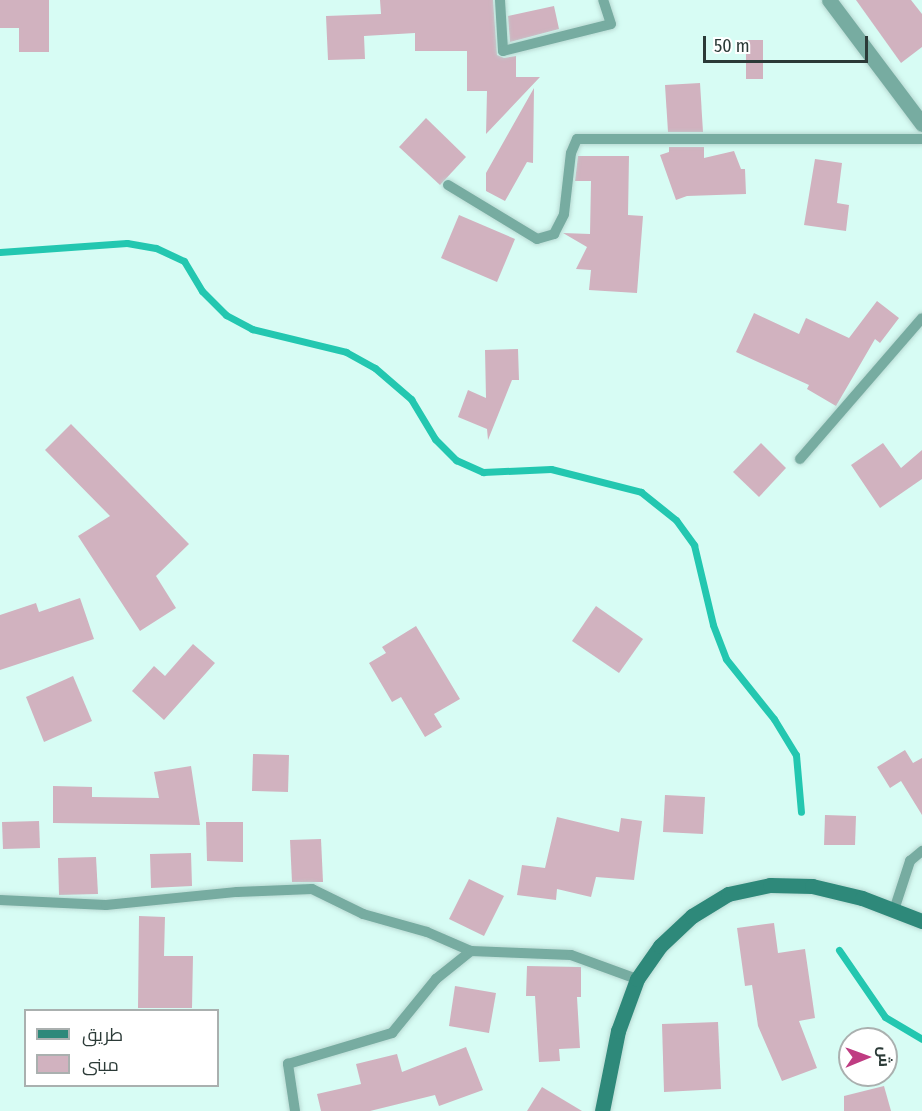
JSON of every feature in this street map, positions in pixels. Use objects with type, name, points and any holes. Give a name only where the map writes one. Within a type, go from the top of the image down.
[{"type":"street","points":[[829,0],[922,124]]},
{"type":"street","points":[[602,1111],[618,1031],[638,979],[660,946],[692,916],[728,894],[770,885],[812,886],[894,910],[922,921]]},
{"type":"lane","points":[[500,0],[503,51],[611,24],[603,0]]},
{"type":"lane","points":[[448,185],[537,239],[554,234],[564,214],[571,153],[577,139],[922,139]]},
{"type":"lane","points":[[800,459],[922,318]]},
{"type":"lane","points":[[894,910],[910,861],[922,851]]},
{"type":"lane","points":[[0,900],[106,905],[237,892],[312,889],[363,914],[404,924],[471,951],[571,955],[638,979]]},
{"type":"lane","points":[[296,1111],[288,1064],[392,1033],[436,979],[471,951]]},
{"type":"building","points":[[0,0],[49,0],[49,52],[19,52],[19,28],[0,28]]},
{"type":"building","points":[[380,0],[493,0],[497,55],[504,58],[516,56],[516,77],[540,77],[486,134],[487,91],[467,91],[467,51],[415,51],[415,33],[364,36],[365,59],[328,60],[326,16],[381,14]]},
{"type":"building","points":[[856,0],[911,0],[922,14],[922,47],[901,63]]},
{"type":"building","points":[[554,6],[559,29],[510,42],[508,16]]},
{"type":"building","points":[[746,40],[763,40],[763,79],[746,79]]},
{"type":"building","points":[[700,83],[703,132],[668,132],[665,85]]},
{"type":"building","points":[[534,88],[533,163],[527,162],[505,201],[486,191],[486,173]]},
{"type":"building","points":[[426,118],[466,157],[440,185],[399,147]]},
{"type":"building","points":[[669,147],[704,147],[704,158],[734,151],[741,169],[745,169],[746,194],[687,196],[676,200],[660,155],[669,152]]},
{"type":"building","points":[[578,156],[629,156],[628,215],[643,216],[637,293],[589,290],[591,270],[576,269],[587,247],[563,233],[590,234],[591,181],[575,181]]},
{"type":"building","points":[[815,159],[842,163],[837,203],[849,205],[846,231],[804,225]]},
{"type":"building","points":[[459,215],[515,239],[497,282],[441,258]]},
{"type":"building","points":[[877,301],[899,318],[880,343],[875,339],[836,406],[807,389],[809,385],[736,352],[754,313],[799,334],[806,318],[849,338]]},
{"type":"building","points":[[518,349],[519,380],[512,380],[488,440],[487,429],[458,417],[468,390],[486,398],[485,350]]},
{"type":"building","points":[[71,424],[189,544],[156,576],[176,608],[140,631],[78,536],[110,516],[45,450]]},
{"type":"building","points":[[761,443],[786,468],[759,497],[733,472]]},
{"type":"building","points":[[883,443],[901,468],[922,450],[922,479],[880,508],[851,465]]},
{"type":"building","points":[[80,598],[94,639],[0,670],[0,615],[36,603],[39,612]]},
{"type":"building","points":[[596,606],[643,639],[619,673],[572,641]]},
{"type":"building","points":[[416,626],[460,699],[434,714],[442,727],[425,737],[401,697],[392,702],[369,663],[386,653],[382,647]]},
{"type":"building","points":[[193,644],[215,663],[164,720],[132,691],[154,666],[165,676]]},
{"type":"building","points":[[73,676],[92,721],[44,742],[26,697]]},
{"type":"building","points":[[905,750],[913,763],[922,758],[922,815],[901,781],[890,788],[877,767]]},
{"type":"building","points":[[253,754],[289,755],[288,792],[252,791]]},
{"type":"building","points":[[191,766],[200,825],[53,823],[53,786],[92,787],[92,797],[159,798],[154,772]]},
{"type":"building","points":[[665,795],[705,797],[703,834],[663,832]]},
{"type":"building","points":[[825,815],[856,816],[855,845],[824,845]]},
{"type":"building","points":[[557,817],[619,832],[621,818],[642,821],[634,880],[596,877],[591,897],[557,889],[556,900],[517,895],[522,865],[545,868]]},
{"type":"building","points":[[39,821],[40,848],[3,849],[2,822]]},
{"type":"building","points":[[206,822],[243,822],[243,862],[207,861]]},
{"type":"building","points":[[321,839],[323,882],[292,882],[290,840]]},
{"type":"building","points":[[191,853],[192,886],[151,888],[150,854]]},
{"type":"building","points":[[96,857],[98,894],[59,895],[58,858]]},
{"type":"building","points":[[469,879],[504,896],[484,936],[449,919]]},
{"type":"building","points":[[139,916],[165,917],[164,956],[193,956],[192,1008],[138,1008]]},
{"type":"building","points":[[774,923],[778,953],[805,949],[815,1018],[799,1021],[817,1068],[782,1081],[758,1026],[752,985],[745,986],[737,928]]},
{"type":"building","points":[[527,966],[581,967],[581,997],[577,997],[580,1048],[559,1049],[560,1061],[539,1062],[535,996],[526,996]]},
{"type":"building","points":[[455,986],[496,993],[489,1033],[449,1026]]},
{"type":"building","points":[[718,1022],[721,1089],[664,1092],[662,1024]]},
{"type":"building","points":[[466,1047],[483,1090],[439,1106],[435,1095],[370,1111],[321,1111],[317,1094],[361,1084],[356,1064],[397,1054],[402,1072]]},
{"type":"building","points":[[542,1087],[582,1111],[527,1111]]},
{"type":"building","points":[[884,1087],[891,1111],[844,1111],[844,1096]]},
{"type":"waterway","points":[[0,252],[127,243],[156,248],[184,261],[202,291],[226,315],[252,329],[346,352],[375,368],[411,399],[435,439],[456,460],[483,472],[551,469],[641,492],[676,520],[694,545],[713,625],[726,659],[774,719],[796,755],[801,812]]},
{"type":"waterway","points":[[839,950],[885,1017],[922,1039]]}]
